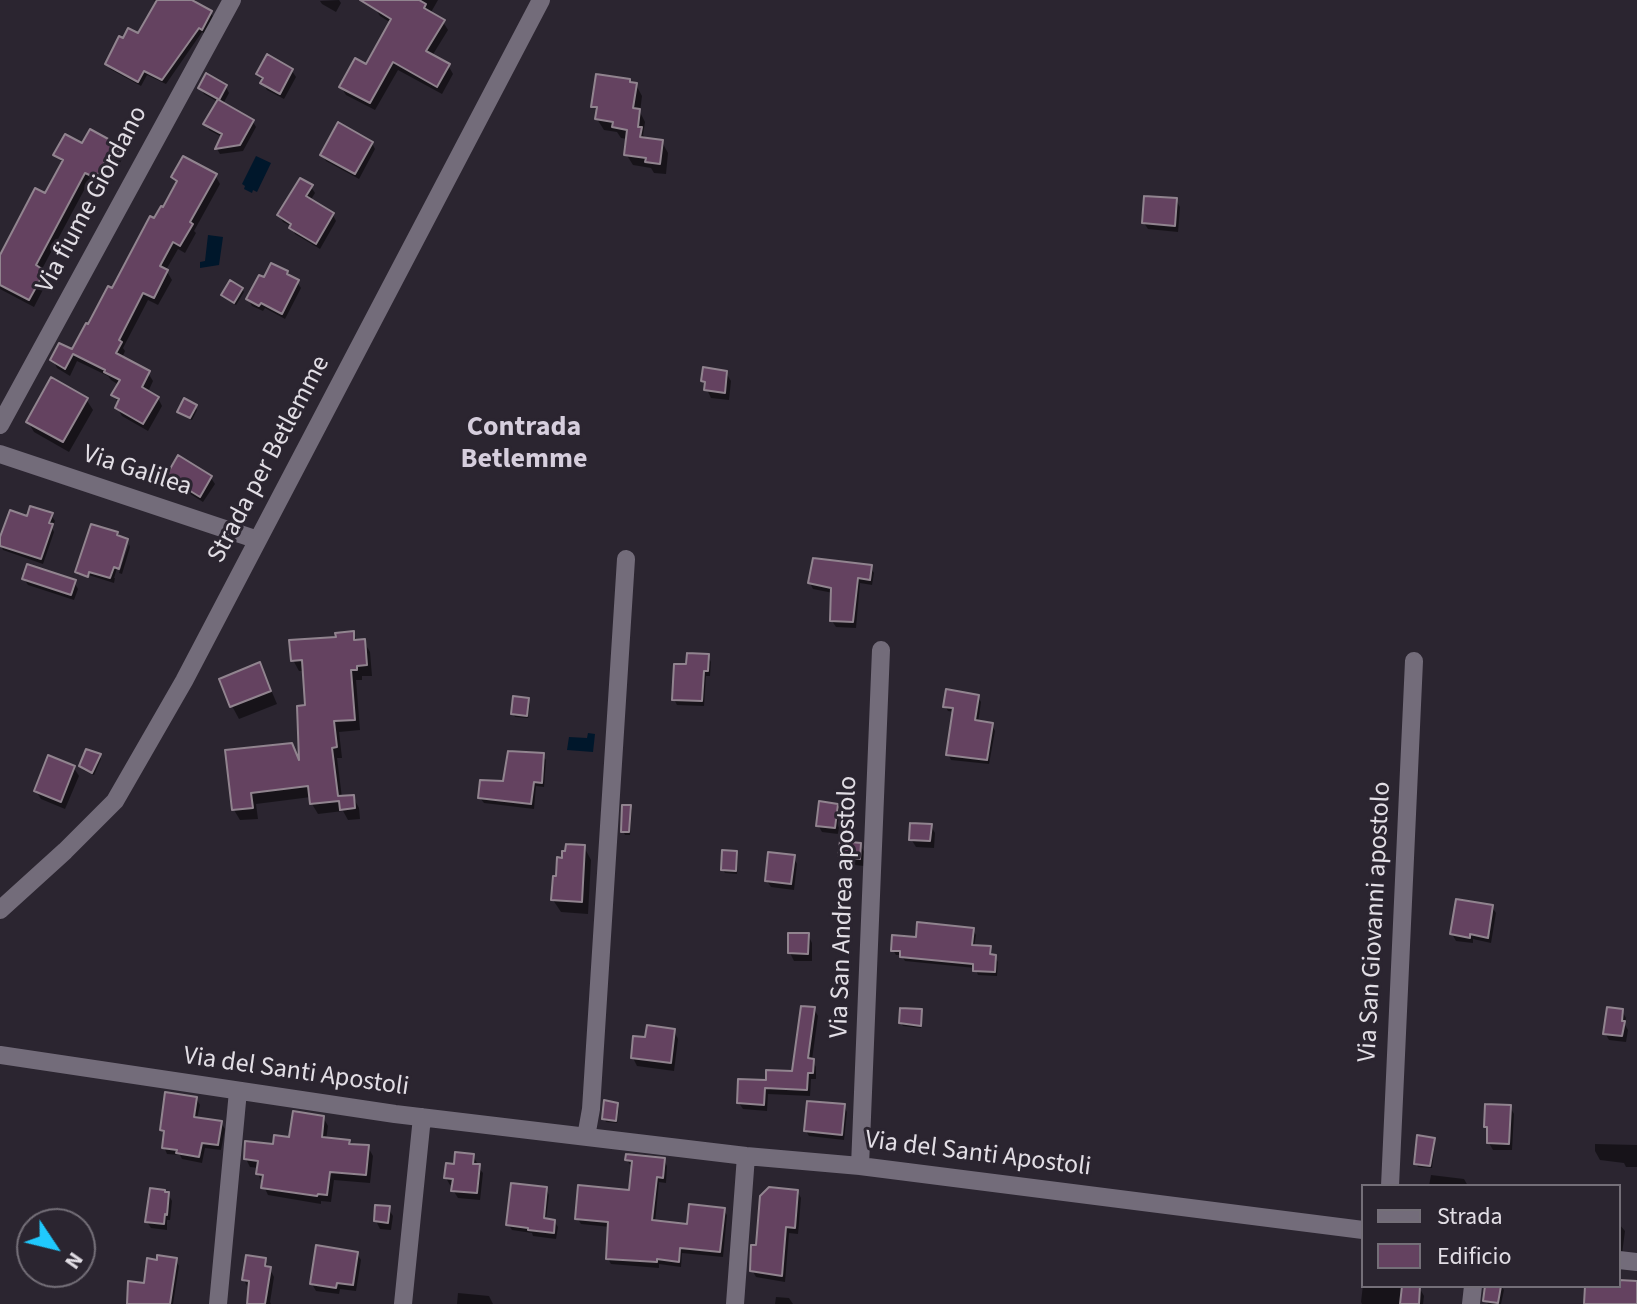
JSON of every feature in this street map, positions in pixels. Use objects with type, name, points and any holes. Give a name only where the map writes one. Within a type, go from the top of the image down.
[{"type":"street","name":"Via fiume Giordano","points":[[0,425],[232,0]]},
{"type":"street","name":"Strada per Betlemme","points":[[0,910],[115,801],[184,681],[541,0]]},
{"type":"street","name":"Via Galilea","points":[[0,454],[258,540]]},
{"type":"street","points":[[586,1137],[591,1109],[626,559]]},
{"type":"street","name":"Via San Andrea apostolo","points":[[860,1166],[881,650]]},
{"type":"street","name":"Via San Giovanni apostolo","points":[[1390,1184],[1414,661]]},
{"type":"street","name":"Via del Santi Apostoli","points":[[0,1055],[422,1117],[746,1156],[860,1166],[1361,1230]]},
{"type":"street","points":[[218,1304],[238,1091]]},
{"type":"street","points":[[403,1304],[422,1117]]},
{"type":"street","points":[[735,1304],[746,1156]]},
{"type":"street","points":[[1637,1246],[1637,1262]]},
{"type":"water","points":[[256,156],[271,163],[257,192],[253,190],[252,193],[242,184]]},
{"type":"water","points":[[208,235],[223,237],[219,265],[200,268],[200,262],[205,261]]},
{"type":"water","points":[[588,733],[595,734],[593,752],[567,750],[569,737],[587,738]]},
{"type":"building","points":[[157,0],[192,0],[212,11],[202,30],[199,28],[162,80],[144,71],[138,82],[105,64],[119,36],[123,38],[128,28],[138,33]]},
{"type":"building","points":[[360,0],[419,0],[426,4],[424,8],[445,20],[426,51],[450,64],[437,87],[393,62],[370,103],[339,87],[355,58],[366,64],[391,19]]},
{"type":"building","points":[[267,54],[293,69],[280,94],[260,83],[263,78],[256,74]]},
{"type":"building","points":[[206,73],[227,85],[219,100],[254,120],[240,145],[215,149],[222,134],[203,124],[218,99],[198,88]]},
{"type":"building","points":[[596,74],[630,79],[630,82],[637,83],[633,108],[640,109],[640,137],[663,140],[660,164],[645,162],[646,158],[624,155],[627,130],[612,127],[613,122],[595,119],[597,107],[591,107]]},
{"type":"building","points":[[338,122],[373,142],[355,174],[320,155]]},
{"type":"building","points":[[90,129],[121,146],[115,158],[109,155],[96,178],[85,173],[36,265],[45,271],[29,300],[0,285],[0,255],[35,188],[45,193],[63,160],[53,155],[65,134],[82,143]]},
{"type":"building","points":[[183,156],[217,174],[180,246],[173,242],[160,266],[168,270],[154,298],[143,293],[119,340],[122,342],[116,353],[150,371],[142,387],[159,397],[143,424],[115,408],[119,399],[111,395],[120,380],[73,354],[65,369],[50,360],[59,343],[72,349],[108,286],[112,288],[150,216],[154,218],[163,207],[177,181],[171,177]]},
{"type":"building","points":[[300,178],[313,185],[306,196],[334,213],[316,244],[289,228],[291,224],[277,215]]},
{"type":"building","points":[[1144,196],[1177,198],[1175,226],[1142,223]]},
{"type":"building","points":[[271,263],[299,280],[282,314],[246,299],[259,275],[264,277]]},
{"type":"building","points":[[230,280],[243,288],[234,303],[221,295]]},
{"type":"building","points":[[703,367],[727,371],[725,393],[704,390],[705,382],[701,381]]},
{"type":"building","points":[[51,377],[88,398],[63,442],[26,422]]},
{"type":"building","points":[[184,398],[197,405],[190,418],[177,412]]},
{"type":"building","points":[[178,455],[212,476],[200,497],[166,476]]},
{"type":"building","points":[[30,506],[53,513],[49,523],[53,524],[41,559],[0,546],[0,537],[10,510],[27,516]]},
{"type":"building","points":[[91,524],[118,532],[117,535],[128,539],[119,569],[114,567],[110,578],[89,572],[88,577],[75,572]]},
{"type":"building","points":[[813,558],[872,565],[870,580],[858,578],[853,622],[830,621],[831,588],[808,583]]},
{"type":"building","points":[[27,564],[76,580],[71,595],[22,579]]},
{"type":"building","points":[[354,631],[354,640],[365,639],[367,665],[351,670],[355,720],[334,721],[337,747],[332,748],[338,796],[354,795],[355,808],[340,810],[339,801],[310,804],[308,786],[251,793],[253,808],[232,810],[225,750],[292,743],[299,760],[297,706],[305,705],[302,660],[291,661],[289,640],[336,637],[335,633]]},
{"type":"building","points":[[687,653],[709,654],[708,671],[704,671],[702,701],[672,700],[674,664],[686,664]]},
{"type":"building","points":[[260,662],[271,691],[230,707],[219,679]]},
{"type":"building","points":[[946,689],[979,695],[975,720],[993,723],[987,760],[946,755],[953,708],[943,707]]},
{"type":"building","points":[[513,696],[529,698],[527,716],[511,714]]},
{"type":"building","points":[[86,749],[101,754],[92,773],[79,766]]},
{"type":"building","points":[[508,751],[544,753],[542,783],[534,782],[531,804],[478,798],[480,780],[503,781]]},
{"type":"building","points":[[48,755],[75,766],[61,802],[34,791]]},
{"type":"building","points":[[819,801],[838,804],[835,828],[816,826]]},
{"type":"building","points":[[622,805],[631,805],[629,832],[621,832]]},
{"type":"building","points":[[910,823],[932,824],[930,841],[909,840]]},
{"type":"building","points":[[840,841],[861,843],[860,859],[838,856]]},
{"type":"building","points":[[566,844],[585,845],[582,902],[551,900],[557,857],[562,858]]},
{"type":"building","points":[[722,850],[737,851],[736,871],[721,870]]},
{"type":"building","points":[[768,852],[795,855],[791,884],[765,881]]},
{"type":"building","points":[[1456,899],[1493,905],[1488,938],[1450,934]]},
{"type":"building","points":[[917,922],[974,928],[972,945],[991,946],[990,954],[996,955],[995,972],[973,971],[973,964],[900,957],[900,951],[891,951],[892,935],[916,937]]},
{"type":"building","points":[[788,933],[809,933],[808,954],[788,953]]},
{"type":"building","points":[[801,1006],[815,1007],[808,1058],[814,1059],[813,1073],[808,1073],[807,1090],[765,1088],[764,1105],[737,1103],[738,1079],[766,1080],[766,1070],[792,1071]]},
{"type":"building","points":[[1607,1007],[1623,1009],[1622,1021],[1625,1021],[1622,1036],[1603,1034]]},
{"type":"building","points":[[900,1008],[922,1009],[921,1026],[899,1023]]},
{"type":"building","points":[[647,1025],[675,1029],[671,1063],[631,1058],[633,1036],[645,1037]]},
{"type":"building","points":[[165,1092],[197,1097],[194,1117],[222,1121],[218,1145],[202,1143],[199,1157],[162,1148],[164,1131],[160,1130]]},
{"type":"building","points":[[604,1100],[618,1103],[616,1121],[602,1119]]},
{"type":"building","points":[[807,1101],[845,1104],[842,1135],[804,1131]]},
{"type":"building","points":[[1485,1104],[1511,1105],[1509,1144],[1487,1143]]},
{"type":"building","points":[[293,1111],[324,1116],[322,1137],[369,1145],[366,1175],[330,1172],[327,1195],[261,1188],[263,1175],[256,1174],[258,1161],[244,1159],[245,1141],[273,1144],[274,1135],[289,1137]]},
{"type":"building","points":[[1417,1135],[1435,1138],[1430,1166],[1414,1164]]},
{"type":"building","points":[[455,1152],[474,1154],[473,1164],[480,1164],[477,1193],[451,1191],[453,1179],[444,1178],[446,1163],[454,1164]]},
{"type":"building","points":[[626,1154],[665,1158],[663,1178],[657,1177],[652,1220],[687,1224],[689,1204],[725,1208],[720,1252],[680,1248],[679,1262],[606,1259],[608,1222],[575,1219],[578,1185],[629,1190],[632,1161],[625,1160]]},
{"type":"building","points":[[511,1183],[547,1187],[544,1218],[555,1220],[554,1233],[506,1225]]},
{"type":"building","points":[[769,1187],[798,1190],[795,1228],[786,1227],[782,1276],[750,1271],[751,1245],[756,1245],[760,1196]]},
{"type":"building","points":[[150,1188],[169,1192],[164,1224],[145,1222]]},
{"type":"building","points":[[375,1205],[390,1206],[388,1223],[374,1221]]},
{"type":"building","points":[[316,1245],[358,1252],[353,1285],[337,1283],[336,1288],[310,1284]]},
{"type":"building","points":[[157,1255],[177,1258],[170,1304],[127,1304],[128,1281],[144,1283],[147,1258],[157,1260]]},
{"type":"building","points":[[246,1255],[266,1258],[265,1266],[271,1267],[265,1304],[247,1304],[249,1281],[242,1280]]},
{"type":"building","points":[[1621,1280],[1637,1281],[1637,1304],[1584,1304],[1585,1288],[1621,1288]]},
{"type":"building","points":[[1402,1288],[1420,1288],[1419,1304],[1400,1304]]},
{"type":"building","points":[[1485,1288],[1501,1288],[1498,1303],[1483,1301]]},
{"type":"district","name":"Contrada Betlemme","points":[[524,445]]}]
